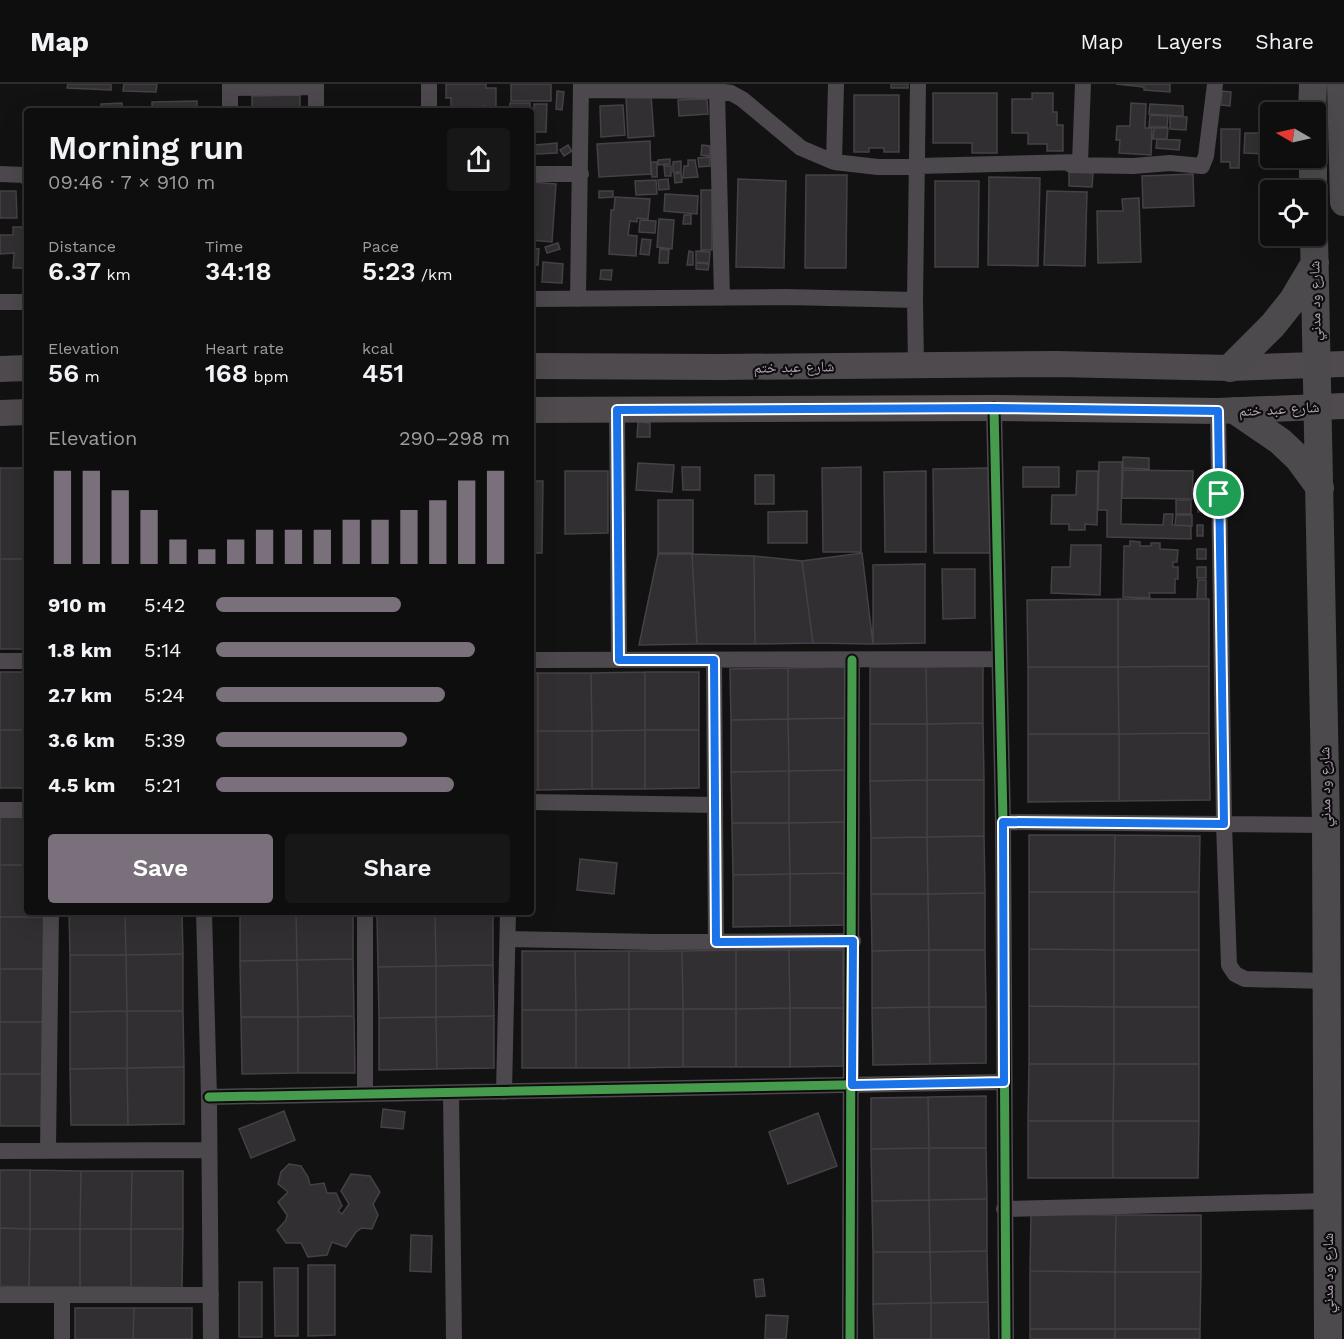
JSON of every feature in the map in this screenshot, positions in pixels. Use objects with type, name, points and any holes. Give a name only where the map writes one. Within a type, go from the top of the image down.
[{"type":"highway","points":[[1312,84],[1312,102]]},
{"type":"highway","points":[[1341,84],[1344,202]]},
{"type":"highway","points":[[1230,368],[1273,325],[1293,300],[1315,249]]},
{"type":"highway","name":"شارع ود مدني","points":[[1315,249],[1316,365],[1331,406],[1320,488],[1326,825],[1328,1339]]},
{"type":"highway","points":[[1227,411],[1280,441],[1298,458],[1320,488]]},
{"type":"main road","name":"شارع عبد ختم","points":[[534,366],[721,368],[1057,364],[1230,368],[1344,364]]},
{"type":"main road","points":[[0,369],[24,368]]},
{"type":"main road","name":"شارع عبد ختم","points":[[534,410],[994,408],[1227,411],[1331,406]]},
{"type":"main road","points":[[0,412],[24,412]]},
{"type":"street","points":[[429,84],[429,108]]},
{"type":"street","points":[[834,162],[836,84]]},
{"type":"street","points":[[916,366],[918,84]]},
{"type":"street","points":[[578,299],[581,87],[731,93],[742,99],[801,148],[834,162],[878,167],[1080,162],[1083,84]]},
{"type":"street","points":[[1022,164],[1133,166],[1170,163],[1202,166],[1206,156],[1215,84]]},
{"type":"street","points":[[230,108],[230,86],[316,85],[316,108]]},
{"type":"street","points":[[717,91],[722,298]]},
{"type":"street","points":[[0,174],[24,175]]},
{"type":"street","points":[[534,174],[581,174]]},
{"type":"street","points":[[534,299],[915,300]]},
{"type":"street","points":[[0,302],[24,302]]},
{"type":"street","points":[[994,408],[1003,822],[1006,1339]]},
{"type":"street","points":[[617,410],[619,660]]},
{"type":"street","points":[[1227,411],[1224,824],[1229,965],[1235,974],[1245,979],[1326,981]]},
{"type":"street","points":[[534,660],[999,659]]},
{"type":"street","points":[[714,660],[716,942]]},
{"type":"street","points":[[850,1339],[853,941],[852,660]]},
{"type":"street","points":[[0,661],[24,661]]},
{"type":"street","points":[[534,802],[715,805]]},
{"type":"street","points":[[0,810],[24,810]]},
{"type":"street","points":[[1003,822],[1326,825]]},
{"type":"street","points":[[48,1151],[51,915]]},
{"type":"street","points":[[204,915],[212,1339]]},
{"type":"street","points":[[365,915],[365,1095]]},
{"type":"street","points":[[504,1092],[508,915]]},
{"type":"street","points":[[508,939],[853,941]]},
{"type":"street","points":[[209,1097],[1004,1082]]},
{"type":"street","points":[[451,1093],[454,1339]]},
{"type":"street","points":[[0,1151],[209,1150]]},
{"type":"street","points":[[1004,1209],[1327,1201]]},
{"type":"street","points":[[0,1295],[211,1295]]},
{"type":"street","points":[[62,1295],[62,1339]]},
{"type":"building","points":[[68,84],[111,84],[111,90],[67,88]]},
{"type":"building","points":[[124,84],[157,84],[156,92],[123,91]]},
{"type":"building","points":[[446,84],[486,84],[486,88],[496,88],[496,108],[451,107],[451,98],[446,98]]},
{"type":"building","points":[[511,84],[551,84],[551,101],[511,101]]},
{"type":"building","points":[[891,84],[908,84],[908,88],[891,88]]},
{"type":"building","points":[[1116,84],[1170,84],[1170,92],[1144,90],[1144,87]]},
{"type":"building","points":[[557,91],[564,92],[562,110],[556,109]]},
{"type":"building","points":[[1222,91],[1231,92],[1230,106],[1221,105]]},
{"type":"building","points":[[933,93],[997,93],[997,153],[972,153],[972,143],[933,143]]},
{"type":"building","points":[[1032,93],[1053,93],[1053,112],[1057,112],[1057,125],[1063,125],[1063,151],[1047,151],[1047,144],[1028,144],[1028,133],[1012,133],[1012,99],[1032,99]]},
{"type":"building","points":[[300,95],[300,108],[252,108],[252,96]]},
{"type":"building","points":[[651,95],[654,136],[628,138],[626,96]]},
{"type":"building","points":[[854,95],[899,95],[899,152],[884,152],[884,148],[869,148],[869,152],[854,152]]},
{"type":"building","points":[[707,99],[708,114],[679,116],[678,100]]},
{"type":"building","points":[[197,101],[197,108],[152,108],[152,102]]},
{"type":"building","points":[[122,103],[122,108],[101,108],[101,104]]},
{"type":"building","points":[[510,103],[530,103],[530,108],[510,108]]},
{"type":"building","points":[[1131,103],[1146,104],[1145,128],[1152,128],[1151,155],[1119,153],[1120,140],[1116,140],[1117,126],[1130,126]]},
{"type":"building","points":[[534,104],[547,104],[546,132],[534,132]]},
{"type":"building","points":[[1150,104],[1183,106],[1183,116],[1149,114]]},
{"type":"building","points":[[623,105],[625,135],[601,137],[600,106]]},
{"type":"building","points":[[1150,115],[1168,116],[1167,127],[1149,127]]},
{"type":"building","points":[[1170,116],[1187,117],[1186,130],[1170,129]]},
{"type":"building","points":[[1154,128],[1168,128],[1167,139],[1153,139]]},
{"type":"building","points":[[1221,129],[1240,129],[1239,168],[1230,168],[1230,162],[1221,162]]},
{"type":"building","points":[[1245,133],[1260,133],[1260,154],[1244,153]]},
{"type":"building","points":[[1157,139],[1180,140],[1179,150],[1156,148]]},
{"type":"building","points":[[650,141],[651,174],[599,177],[597,144]]},
{"type":"building","points":[[557,143],[557,153],[536,154],[535,145]]},
{"type":"building","points":[[568,145],[572,151],[564,156],[560,150]]},
{"type":"building","points":[[702,145],[710,146],[710,156],[701,155]]},
{"type":"building","points":[[710,157],[710,166],[699,167],[698,158]]},
{"type":"building","points":[[670,159],[670,164],[658,165],[658,160]]},
{"type":"building","points":[[688,160],[695,160],[698,177],[683,178],[684,166],[688,166]]},
{"type":"building","points":[[681,161],[681,172],[673,172],[673,162]]},
{"type":"building","points":[[651,162],[657,162],[657,177],[652,177]]},
{"type":"building","points":[[664,166],[671,166],[671,176],[665,176]]},
{"type":"building","points":[[1069,172],[1093,173],[1092,187],[1069,186]]},
{"type":"building","points":[[681,173],[682,182],[675,183],[674,174]]},
{"type":"building","points":[[1193,174],[1194,206],[1143,208],[1142,176]]},
{"type":"building","points":[[806,175],[847,175],[846,268],[805,268]]},
{"type":"building","points":[[989,177],[1040,178],[1038,266],[988,265]]},
{"type":"building","points":[[668,179],[669,189],[659,190],[658,180]]},
{"type":"building","points":[[738,179],[786,181],[784,268],[736,267]]},
{"type":"building","points":[[656,180],[657,194],[636,195],[635,181]]},
{"type":"building","points":[[935,181],[979,181],[978,267],[935,267]]},
{"type":"building","points":[[534,182],[556,184],[552,242],[534,240]]},
{"type":"building","points":[[701,190],[712,190],[712,250],[701,250]]},
{"type":"building","points":[[0,191],[16,191],[17,218],[0,218]]},
{"type":"building","points":[[599,191],[613,191],[613,197],[599,198]]},
{"type":"building","points":[[1047,191],[1087,192],[1085,266],[1044,265]]},
{"type":"building","points":[[665,194],[698,196],[697,214],[664,211]]},
{"type":"building","points":[[615,197],[650,199],[648,219],[637,218],[637,222],[630,221],[628,235],[637,236],[636,256],[609,254],[611,210],[614,210]]},
{"type":"building","points":[[1139,198],[1141,262],[1098,263],[1097,211],[1123,211],[1122,199]]},
{"type":"building","points":[[684,215],[691,215],[691,224],[683,224]]},
{"type":"building","points":[[659,219],[674,220],[672,249],[657,247]]},
{"type":"building","points":[[640,220],[656,221],[655,233],[639,232]]},
{"type":"building","points":[[13,227],[24,227],[24,268],[13,268],[14,253],[0,254],[0,235],[13,235]]},
{"type":"building","points":[[642,239],[651,240],[649,255],[640,254]]},
{"type":"building","points":[[558,243],[560,249],[547,253],[545,247]]},
{"type":"building","points":[[534,248],[539,249],[538,265],[534,265]]},
{"type":"building","points":[[660,249],[669,250],[668,263],[659,263]]},
{"type":"building","points":[[689,251],[693,252],[693,265],[687,265]]},
{"type":"building","points":[[696,251],[710,252],[709,263],[696,262]]},
{"type":"building","points":[[543,262],[563,264],[562,283],[542,282]]},
{"type":"building","points":[[696,263],[709,264],[708,270],[696,269]]},
{"type":"building","points":[[601,270],[612,270],[611,280],[600,279]]},
{"type":"building","points":[[638,422],[650,423],[650,437],[637,437]]},
{"type":"building","points":[[1123,457],[1149,458],[1149,469],[1123,468]]},
{"type":"building","points":[[1099,462],[1122,462],[1121,524],[1163,525],[1164,514],[1173,514],[1172,525],[1191,526],[1191,539],[1107,537],[1107,510],[1098,510]]},
{"type":"building","points":[[638,463],[674,465],[672,492],[636,490]]},
{"type":"building","points":[[682,467],[700,467],[700,490],[683,490]]},
{"type":"building","points":[[861,467],[861,552],[823,552],[822,468]]},
{"type":"building","points":[[1023,467],[1059,467],[1059,487],[1023,487]]},
{"type":"building","points":[[0,468],[24,468],[24,559],[0,559]]},
{"type":"building","points":[[989,468],[990,553],[934,553],[933,469]]},
{"type":"building","points":[[1123,470],[1193,471],[1192,499],[1122,498]]},
{"type":"building","points":[[565,471],[608,471],[608,533],[565,534]]},
{"type":"building","points":[[926,471],[926,552],[885,552],[884,472]]},
{"type":"building","points":[[1077,471],[1098,471],[1097,525],[1085,524],[1085,530],[1069,530],[1069,524],[1051,524],[1052,495],[1076,495]]},
{"type":"building","points":[[755,475],[774,475],[774,504],[755,504]]},
{"type":"building","points":[[534,481],[543,481],[542,553],[534,553]]},
{"type":"building","points":[[1199,488],[1206,488],[1206,498],[1199,498]]},
{"type":"building","points":[[658,500],[693,500],[693,553],[658,553]]},
{"type":"building","points":[[1176,500],[1191,500],[1191,514],[1176,514]]},
{"type":"building","points":[[1198,501],[1206,501],[1206,511],[1198,512]]},
{"type":"building","points":[[807,511],[807,543],[768,543],[768,512]]},
{"type":"building","points":[[1176,515],[1192,515],[1192,526],[1175,525]]},
{"type":"building","points":[[1197,525],[1203,525],[1203,536],[1197,536]]},
{"type":"building","points":[[1130,541],[1140,542],[1140,546],[1160,543],[1160,549],[1178,550],[1177,562],[1173,562],[1173,567],[1178,567],[1175,593],[1149,593],[1150,598],[1123,597],[1124,546],[1130,546]]},
{"type":"building","points":[[1071,545],[1101,545],[1100,595],[1051,593],[1052,567],[1070,567]]},
{"type":"building","points":[[1197,549],[1206,549],[1206,559],[1197,559]]},
{"type":"building","points":[[862,553],[873,644],[813,643],[802,561]]},
{"type":"building","points":[[658,554],[692,554],[697,644],[639,645]]},
{"type":"building","points":[[692,554],[754,556],[755,644],[697,644]]},
{"type":"building","points":[[754,556],[802,561],[813,643],[755,644]]},
{"type":"building","points":[[0,559],[24,559],[24,649],[0,649]]},
{"type":"building","points":[[925,564],[925,643],[873,644],[873,565]]},
{"type":"building","points":[[1197,567],[1206,567],[1206,578],[1197,578]]},
{"type":"building","points":[[942,569],[975,569],[975,618],[943,619]]},
{"type":"building","points":[[1198,580],[1206,580],[1206,599],[1197,599]]},
{"type":"building","points":[[1118,599],[1209,599],[1209,666],[1118,667]]},
{"type":"building","points":[[1118,599],[1118,667],[1028,667],[1027,600]]},
{"type":"building","points":[[983,666],[983,723],[927,724],[926,667]]},
{"type":"building","points":[[1209,666],[1209,733],[1119,734],[1118,667]]},
{"type":"building","points":[[845,667],[845,718],[788,719],[788,668]]},
{"type":"building","points":[[870,667],[926,667],[927,724],[870,724]]},
{"type":"building","points":[[1028,667],[1118,667],[1119,734],[1028,734]]},
{"type":"building","points":[[788,668],[788,719],[731,720],[730,669]]},
{"type":"building","points":[[0,672],[24,672],[24,730],[0,730]]},
{"type":"building","points":[[645,672],[645,730],[592,731],[591,673]]},
{"type":"building","points":[[645,672],[699,672],[699,730],[645,730]]},
{"type":"building","points":[[534,673],[538,673],[538,731],[534,731]]},
{"type":"building","points":[[538,673],[591,673],[592,731],[538,731]]},
{"type":"building","points":[[845,718],[846,770],[789,771],[788,719]]},
{"type":"building","points":[[788,719],[789,771],[731,772],[731,720]]},
{"type":"building","points":[[983,723],[984,780],[927,780],[927,724]]},
{"type":"building","points":[[870,724],[927,724],[927,780],[870,781]]},
{"type":"building","points":[[0,730],[24,730],[24,788],[0,788]]},
{"type":"building","points":[[645,730],[699,730],[699,788],[645,789]]},
{"type":"building","points":[[645,730],[645,789],[592,789],[592,731]]},
{"type":"building","points":[[534,731],[538,731],[538,790],[534,790]]},
{"type":"building","points":[[538,731],[592,731],[592,789],[538,790]]},
{"type":"building","points":[[1209,733],[1210,800],[1119,801],[1119,734]]},
{"type":"building","points":[[1028,734],[1119,734],[1119,801],[1028,802]]},
{"type":"building","points":[[846,770],[847,822],[789,823],[789,771]]},
{"type":"building","points":[[789,771],[789,823],[732,823],[731,772]]},
{"type":"building","points":[[927,780],[927,837],[871,838],[870,781]]},
{"type":"building","points":[[927,780],[984,780],[984,836],[927,837]]},
{"type":"building","points":[[0,812],[24,812],[24,865],[0,865]]},
{"type":"building","points":[[847,822],[847,873],[790,874],[789,823]]},
{"type":"building","points":[[732,823],[789,823],[790,874],[733,875]]},
{"type":"building","points":[[1029,835],[1115,835],[1114,892],[1029,892]]},
{"type":"building","points":[[1115,835],[1200,836],[1199,892],[1114,892]]},
{"type":"building","points":[[984,836],[985,893],[928,894],[927,837]]},
{"type":"building","points":[[927,837],[928,894],[871,894],[871,838]]},
{"type":"building","points":[[580,859],[617,863],[614,894],[577,890]]},
{"type":"building","points":[[0,865],[24,865],[24,915],[46,915],[46,917],[0,917]]},
{"type":"building","points":[[847,873],[848,925],[790,926],[790,874]]},
{"type":"building","points":[[790,874],[790,926],[733,927],[733,875]]},
{"type":"building","points":[[1029,892],[1114,892],[1114,950],[1029,949]]},
{"type":"building","points":[[1114,892],[1199,892],[1199,950],[1114,950]]},
{"type":"building","points":[[985,893],[985,950],[929,950],[928,894]]},
{"type":"building","points":[[871,894],[928,894],[929,950],[872,951]]},
{"type":"building","points":[[69,915],[125,915],[126,955],[70,955]]},
{"type":"building","points":[[125,915],[182,915],[183,954],[126,955]]},
{"type":"building","points":[[240,915],[296,915],[297,960],[240,961]]},
{"type":"building","points":[[296,915],[353,915],[353,959],[297,960]]},
{"type":"building","points":[[377,915],[435,915],[436,966],[378,967]]},
{"type":"building","points":[[435,915],[493,915],[493,965],[436,966]]},
{"type":"building","points":[[0,917],[46,917],[46,969],[0,969]]},
{"type":"building","points":[[1029,949],[1114,950],[1114,1007],[1029,1006]]},
{"type":"building","points":[[736,950],[736,1009],[683,1009],[682,951]]},
{"type":"building","points":[[736,950],[789,950],[790,1008],[736,1009]]},
{"type":"building","points":[[789,950],[843,950],[843,1008],[790,1008]]},
{"type":"building","points":[[929,950],[929,1007],[872,1008],[872,951]]},
{"type":"building","points":[[929,950],[985,950],[986,1007],[929,1007]]},
{"type":"building","points":[[1114,950],[1199,950],[1199,1007],[1114,1007]]},
{"type":"building","points":[[522,951],[575,951],[576,1010],[522,1010]]},
{"type":"building","points":[[575,951],[629,951],[629,1009],[576,1010]]},
{"type":"building","points":[[629,951],[682,951],[683,1009],[629,1009]]},
{"type":"building","points":[[183,954],[183,1011],[127,1011],[126,955]]},
{"type":"building","points":[[70,955],[126,955],[127,1011],[70,1012]]},
{"type":"building","points":[[353,959],[354,1016],[298,1017],[297,960]]},
{"type":"building","points":[[297,960],[298,1017],[241,1017],[240,961]]},
{"type":"building","points":[[493,965],[494,1016],[436,1017],[436,966]]},
{"type":"building","points":[[436,966],[436,1017],[379,1018],[378,967]]},
{"type":"building","points":[[0,969],[46,969],[45,1022],[0,1022]]},
{"type":"building","points":[[1029,1006],[1114,1007],[1114,1064],[1029,1064]]},
{"type":"building","points":[[929,1007],[930,1064],[873,1065],[872,1008]]},
{"type":"building","points":[[929,1007],[986,1007],[986,1063],[930,1064]]},
{"type":"building","points":[[1114,1007],[1199,1007],[1199,1064],[1114,1064]]},
{"type":"building","points":[[790,1008],[790,1067],[736,1067],[736,1009]]},
{"type":"building","points":[[790,1008],[843,1008],[843,1066],[790,1067]]},
{"type":"building","points":[[629,1009],[629,1068],[576,1068],[576,1010]]},
{"type":"building","points":[[629,1009],[683,1009],[683,1067],[629,1068]]},
{"type":"building","points":[[683,1009],[736,1009],[736,1067],[683,1067]]},
{"type":"building","points":[[522,1010],[576,1010],[576,1068],[522,1068]]},
{"type":"building","points":[[127,1011],[127,1068],[70,1069],[70,1012]]},
{"type":"building","points":[[127,1011],[183,1011],[184,1067],[127,1068]]},
{"type":"building","points":[[354,1016],[355,1073],[298,1073],[298,1017]]},
{"type":"building","points":[[494,1016],[494,1068],[437,1069],[436,1017]]},
{"type":"building","points":[[241,1017],[298,1017],[298,1073],[242,1074]]},
{"type":"building","points":[[436,1017],[437,1069],[379,1070],[379,1018]]},
{"type":"building","points":[[0,1022],[45,1022],[46,1074],[0,1074]]},
{"type":"building","points":[[1029,1064],[1114,1064],[1113,1121],[1028,1121]]},
{"type":"building","points":[[1114,1064],[1199,1064],[1199,1121],[1113,1121]]},
{"type":"building","points":[[184,1067],[184,1124],[128,1125],[127,1068]]},
{"type":"building","points":[[127,1068],[128,1125],[71,1125],[70,1069]]},
{"type":"building","points":[[0,1074],[46,1074],[46,1126],[0,1126]]},
{"type":"building","points":[[986,1096],[986,1148],[929,1148],[928,1097]]},
{"type":"building","points":[[928,1097],[929,1148],[871,1149],[871,1098]]},
{"type":"building","points":[[383,1109],[405,1112],[403,1129],[381,1127]]},
{"type":"building","points":[[284,1111],[295,1140],[251,1158],[239,1129]]},
{"type":"building","points":[[818,1113],[837,1166],[788,1184],[769,1132]]},
{"type":"building","points":[[1028,1121],[1113,1121],[1113,1178],[1028,1178]]},
{"type":"building","points":[[1113,1121],[1199,1121],[1198,1178],[1113,1178]]},
{"type":"building","points":[[929,1148],[929,1200],[872,1201],[871,1149]]},
{"type":"building","points":[[929,1148],[986,1148],[987,1199],[929,1200]]},
{"type":"building","points":[[289,1164],[301,1166],[310,1185],[324,1183],[327,1193],[336,1193],[342,1206],[338,1211],[342,1214],[349,1204],[341,1191],[351,1174],[370,1176],[380,1192],[373,1204],[378,1215],[372,1229],[362,1228],[356,1232],[346,1247],[332,1242],[327,1255],[308,1257],[301,1243],[286,1243],[277,1230],[286,1220],[287,1215],[278,1202],[288,1192],[278,1184],[281,1172]]},
{"type":"building","points":[[0,1170],[30,1170],[30,1229],[0,1228]]},
{"type":"building","points":[[30,1170],[81,1171],[80,1229],[30,1229]]},
{"type":"building","points":[[81,1171],[132,1171],[131,1229],[80,1229]]},
{"type":"building","points":[[132,1171],[183,1171],[183,1229],[131,1229]]},
{"type":"building","points":[[987,1199],[987,1251],[930,1252],[929,1200]]},
{"type":"building","points":[[929,1200],[930,1252],[873,1252],[872,1201]]},
{"type":"building","points":[[1031,1214],[1116,1215],[1115,1272],[1030,1271]]},
{"type":"building","points":[[1116,1215],[1201,1215],[1201,1272],[1115,1272]]},
{"type":"building","points":[[0,1228],[30,1229],[29,1287],[0,1286]]},
{"type":"building","points":[[30,1229],[80,1229],[80,1287],[29,1287]]},
{"type":"building","points":[[80,1229],[131,1229],[131,1287],[80,1287]]},
{"type":"building","points":[[131,1229],[183,1229],[182,1288],[131,1287]]},
{"type":"building","points":[[411,1235],[432,1236],[431,1272],[410,1271]]},
{"type":"building","points":[[987,1251],[988,1302],[931,1303],[930,1252]]},
{"type":"building","points":[[873,1252],[930,1252],[931,1303],[873,1304]]},
{"type":"building","points":[[308,1265],[335,1265],[335,1335],[308,1336]]},
{"type":"building","points":[[274,1268],[298,1268],[298,1336],[275,1336]]},
{"type":"building","points":[[1030,1271],[1115,1272],[1115,1329],[1030,1329]]},
{"type":"building","points":[[1115,1272],[1201,1272],[1200,1329],[1115,1329]]},
{"type":"building","points":[[763,1279],[765,1296],[756,1297],[754,1280]]},
{"type":"building","points":[[239,1282],[262,1282],[262,1337],[239,1337]]},
{"type":"building","points":[[988,1302],[989,1339],[931,1339],[931,1303]]},
{"type":"building","points":[[931,1303],[931,1339],[874,1339],[873,1304]]},
{"type":"building","points":[[75,1308],[134,1308],[133,1339],[75,1339]]},
{"type":"building","points":[[134,1308],[192,1308],[192,1339],[133,1339]]},
{"type":"building","points":[[766,1315],[788,1316],[786,1339],[765,1339]]},
{"type":"building","points":[[1030,1329],[1115,1329],[1115,1339],[1030,1339]]},
{"type":"building","points":[[1115,1329],[1200,1329],[1200,1339],[1115,1339]]},
{"type":"cycle path","points":[[994,408],[1003,822],[1006,1339]]},
{"type":"cycle path","points":[[850,1339],[852,660]]},
{"type":"cycle path","points":[[209,1097],[1003,1082]]},
{"type":"route","points":[[994,408],[1218,411],[1219,494],[1224,824],[1003,822],[1004,1082],[852,1085],[853,941],[716,942],[714,660],[619,660],[617,410],[994,408]]}]
